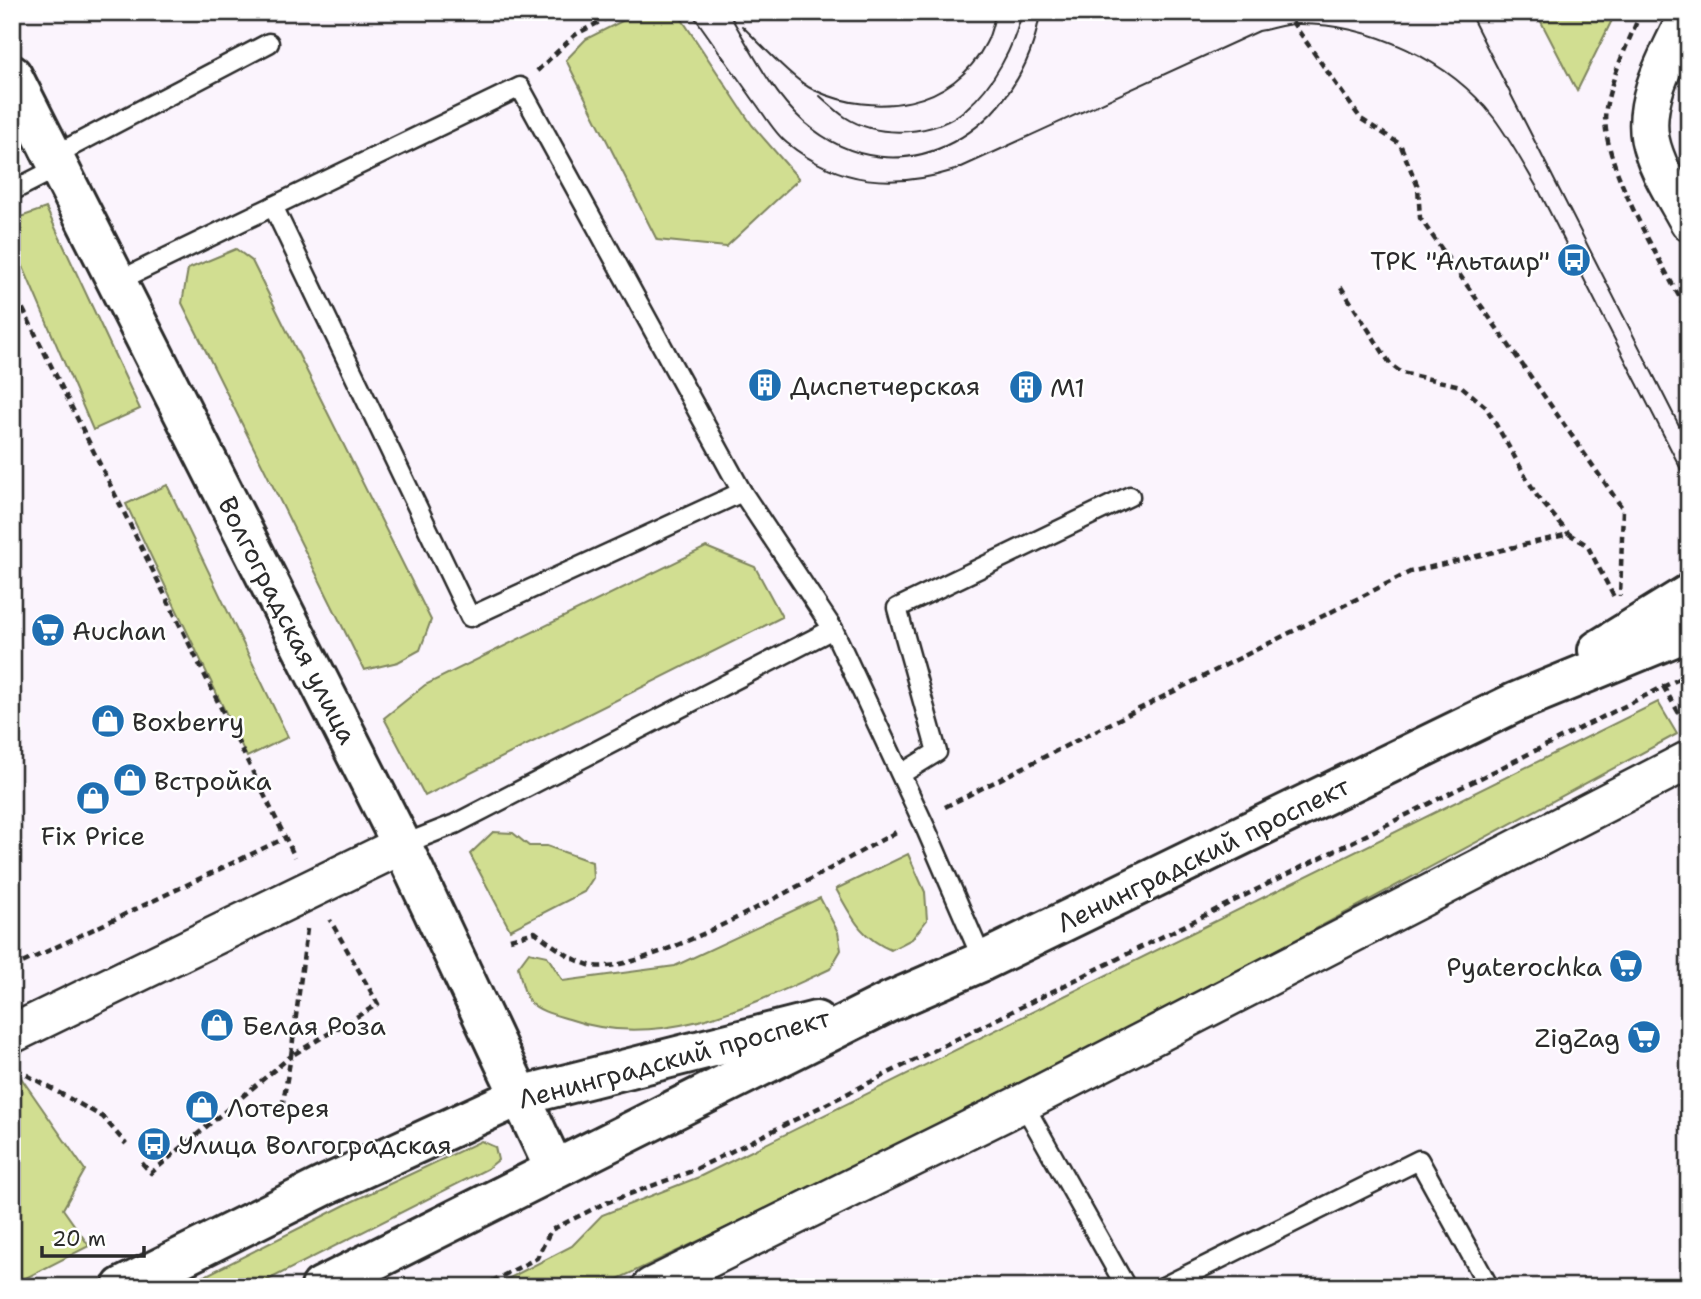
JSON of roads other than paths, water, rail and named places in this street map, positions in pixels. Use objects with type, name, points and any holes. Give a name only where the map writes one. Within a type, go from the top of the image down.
[{"type":"main road","name":"Волгоградская улица","points":[[12,75],[402,845],[554,1168]]},
{"type":"main road","name":"Ленинградский проспект","points":[[321,1287],[889,1002],[983,961],[1516,702],[1688,605]]},
{"type":"main road","name":"Ленинградский проспект","points":[[122,1287],[322,1187],[520,1096],[889,1002]]},
{"type":"street","points":[[1689,12],[1656,87],[1649,125],[1654,153],[1689,222]]},
{"type":"street","points":[[651,1287],[1023,1103],[1689,760]]},
{"type":"street","points":[[12,1034],[402,845]]},
{"type":"lane","points":[[12,191],[56,161],[269,43]]},
{"type":"lane","points":[[116,282],[520,87],[742,492],[833,629],[901,774],[983,961]]},
{"type":"lane","points":[[273,206],[470,617],[742,492]]},
{"type":"lane","points":[[901,774],[937,752],[897,608],[1130,496]]},
{"type":"lane","points":[[402,845],[455,824],[833,629]]},
{"type":"lane","points":[[1023,1103],[1126,1287]]},
{"type":"lane","points":[[1163,1287],[1419,1160],[1489,1287]]},
{"type":"tram line","points":[[691,12],[782,139],[827,168],[847,175],[889,181],[910,180],[955,170],[1259,31],[1291,24],[1324,25],[1380,38],[1406,49],[1432,63],[1476,97],[1506,136],[1539,191],[1689,485]]},
{"type":"tram line","points":[[728,12],[772,84],[804,122],[842,146],[880,157],[918,155],[953,142],[985,120],[1011,90],[1030,53],[1040,12]]},
{"type":"tram line","points":[[742,26],[806,86],[838,99],[887,105],[933,94],[954,82],[972,65],[986,43],[996,12]]},
{"type":"tram line","points":[[820,96],[845,117],[874,129],[907,131],[939,125],[966,109],[994,77],[1014,39],[1022,12]]},
{"type":"tram line","points":[[1469,12],[1689,445]]},
{"type":"place","name":"ТРК \"Альтаир\"","points":[[1574,260]]},
{"type":"place","name":"Диспетчерская","points":[[765,385]]},
{"type":"place","name":"М1","points":[[1026,387]]},
{"type":"place","name":"Auchan","points":[[48,630]]},
{"type":"place","name":"Boxberry","points":[[108,721]]},
{"type":"place","name":"Встройка","points":[[130,780]]},
{"type":"place","name":"Fix Price","points":[[93,798]]},
{"type":"place","name":"Pyaterochka","points":[[1626,966]]},
{"type":"place","name":"Белая Роза","points":[[217,1025]]},
{"type":"place","name":"ZigZag","points":[[1644,1037]]},
{"type":"place","name":"Лотерея","points":[[202,1107]]},
{"type":"place","name":"Улица Волгоградская","points":[[154,1144]]}]
